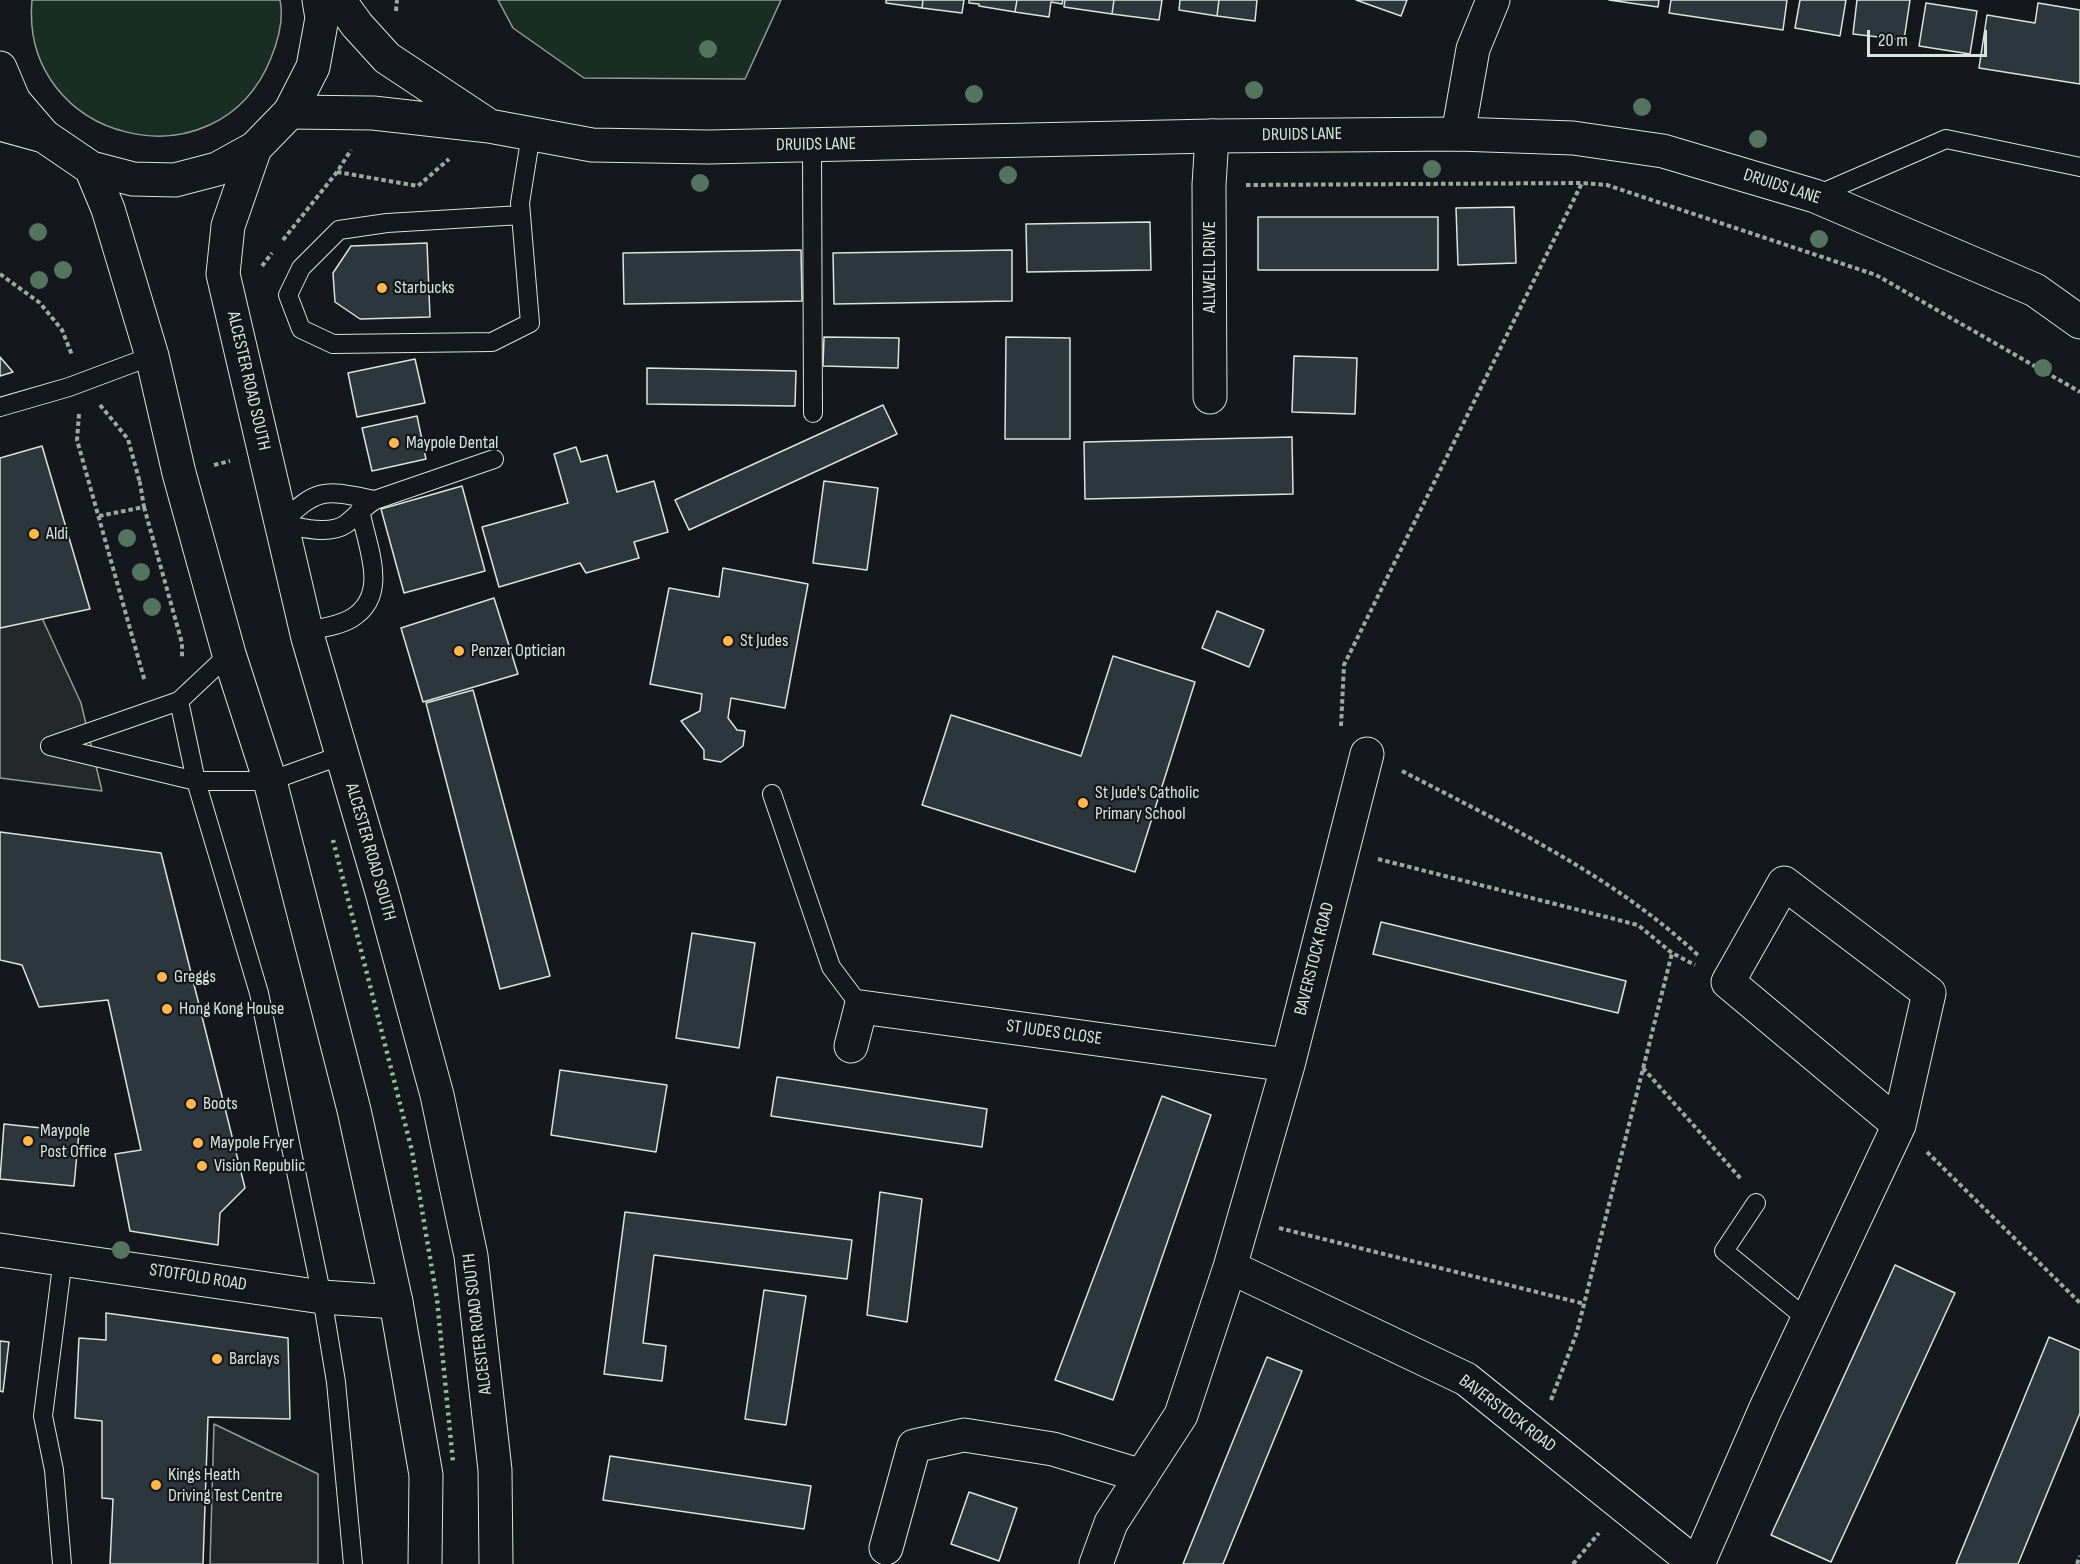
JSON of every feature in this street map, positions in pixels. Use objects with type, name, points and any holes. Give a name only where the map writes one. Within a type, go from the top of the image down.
[{"type":"main road","points":[[0,68],[14,100],[44,136],[91,168],[133,179],[175,180],[217,169],[255,148],[290,112],[313,67],[322,18],[319,0]]},
{"type":"main road","name":"DRUIDS LANE","points":[[339,0],[357,25],[387,58],[489,126]]},
{"type":"main road","points":[[1458,134],[1473,49],[1492,0]]},
{"type":"main road","name":"DRUIDS LANE","points":[[290,112],[373,113],[489,126],[592,145],[708,147],[1212,136],[1458,134],[1573,138],[1663,152],[1815,196],[2035,290],[2080,322]]},
{"type":"main road","points":[[0,124],[44,136]]},
{"type":"main road","name":"ALLWELL DRIVE","points":[[1210,397],[1209,185],[1212,136]]},
{"type":"main road","name":"ALCESTER ROAD SOUTH","points":[[255,148],[228,226],[223,274],[307,631],[437,1095],[471,1256],[495,1470],[496,1564]]},
{"type":"main road","points":[[91,168],[108,209],[152,356],[179,473],[229,654],[270,781],[354,1110],[396,1302],[426,1475],[425,1564]]},
{"type":"main road","name":"BAVERSTOCK ROAD","points":[[1096,1564],[1111,1523],[1181,1415],[1230,1267],[1288,1065],[1367,754]]},
{"type":"main road","points":[[1697,1564],[1765,1410],[1899,1125],[1929,993],[1784,884],[1728,982],[1899,1125]]},
{"type":"main road","points":[[851,1046],[861,1006]]},
{"type":"main road","name":"ST JUDES CLOSE","points":[[861,1006],[1288,1065]]},
{"type":"main road","name":"STOTFOLD ROAD","points":[[0,1250],[322,1297],[396,1302]]},
{"type":"main road","name":"BAVERSTOCK ROAD","points":[[1230,1267],[1466,1379],[1697,1564]]},
{"type":"main road","points":[[886,1548],[914,1446],[964,1435],[1053,1449],[1142,1476]]},
{"type":"lane","points":[[521,215],[387,224],[339,230],[301,268],[288,295],[301,329],[333,344],[492,342],[530,323],[521,215],[520,203],[531,134]]},
{"type":"lane","points":[[1815,196],[1946,139],[2080,166]]},
{"type":"lane","points":[[812,145],[813,413]]},
{"type":"lane","points":[[0,407],[82,383],[152,356]]},
{"type":"lane","points":[[281,524],[334,530],[345,524],[368,504],[494,459]]},
{"type":"lane","points":[[281,524],[298,507],[314,497],[329,492],[347,493],[368,504]]},
{"type":"lane","points":[[307,631],[351,619],[366,606],[372,595],[374,581],[368,504]]},
{"type":"lane","points":[[229,654],[179,701],[50,746],[196,781],[270,781],[342,755]]},
{"type":"lane","points":[[179,701],[196,781],[259,993],[322,1297],[336,1382],[353,1564]]},
{"type":"lane","points":[[772,795],[831,967],[861,1006]]},
{"type":"lane","points":[[1756,1203],[1724,1251],[1807,1319]]},
{"type":"lane","points":[[62,1564],[54,1470],[43,1416],[63,1258]]},
{"type":"path","points":[[338,172],[418,186]]},
{"type":"path","points":[[1209,185],[1582,183],[1607,185],[1876,275],[2080,392]]},
{"type":"path","points":[[1582,183],[1344,664],[1341,749],[1367,754],[1523,833],[1605,882],[1683,941],[1728,982]]},
{"type":"path","points":[[82,383],[77,440],[147,691]]},
{"type":"path","points":[[144,507],[182,643],[182,661]]},
{"type":"path","points":[[1342,850],[1638,926],[1672,953],[1728,982]]},
{"type":"path","points":[[1530,1430],[1545,1414],[1577,1332],[1672,953]]},
{"type":"path","points":[[1643,1068],[1742,1181],[1756,1203]]},
{"type":"path","points":[[1899,1125],[2080,1304]]},
{"type":"path","points":[[1243,1220],[1585,1304]]},
{"type":"path","points":[[2079,1564],[2080,1556]]},
{"type":"green space","points":[[32,0],[280,0],[281,22],[271,58],[245,100],[209,125],[169,136],[127,132],[88,116],[56,88],[36,49]]},
{"type":"green space","points":[[498,0],[781,0],[745,79],[584,78],[513,28]]},
{"type":"shaded area","points":[[42,618],[81,703],[102,791],[0,778],[0,628]]},
{"type":"shaded area","points":[[214,1424],[318,1474],[318,1564],[210,1564]]},
{"type":"building","points":[[886,0],[923,0],[922,8],[886,3]]},
{"type":"building","points":[[923,0],[964,0],[962,13],[922,8]]},
{"type":"building","points":[[969,0],[1017,0],[1015,12],[979,6],[979,4],[969,3]]},
{"type":"building","points":[[1017,0],[1063,0],[1062,4],[1051,2],[1049,17],[1015,12]]},
{"type":"building","points":[[1065,0],[1114,0],[1112,14],[1064,7]]},
{"type":"building","points":[[1114,0],[1162,0],[1159,20],[1112,14]]},
{"type":"building","points":[[1180,0],[1219,0],[1217,16],[1179,10]]},
{"type":"building","points":[[1219,0],[1257,0],[1255,21],[1217,16]]},
{"type":"building","points":[[1356,0],[1407,0],[1401,16]]},
{"type":"building","points":[[1609,0],[1659,0],[1658,7]]},
{"type":"building","points":[[1671,0],[1787,0],[1783,30],[1669,13]]},
{"type":"building","points":[[1800,0],[1846,0],[1840,36],[1795,28]]},
{"type":"building","points":[[1857,0],[1910,0],[1904,40],[1853,34]]},
{"type":"building","points":[[1926,3],[1977,11],[1970,54],[1919,46]]},
{"type":"building","points":[[2038,3],[2080,10],[2080,84],[1979,68],[1987,15],[2035,23]]},
{"type":"building","points":[[1514,207],[1516,263],[1458,265],[1456,208]]},
{"type":"building","points":[[1258,217],[1438,217],[1438,270],[1258,270]]},
{"type":"building","points":[[1150,222],[1151,270],[1027,272],[1026,224]]},
{"type":"building","name":"Starbucks","points":[[427,243],[430,317],[360,319],[335,302],[333,273],[351,246]]},
{"type":"building","points":[[801,250],[802,301],[624,304],[623,253]]},
{"type":"building","points":[[1012,250],[1012,301],[834,304],[833,253]]},
{"type":"building","points":[[824,337],[899,338],[898,368],[823,366]]},
{"type":"building","points":[[1006,337],[1070,338],[1070,439],[1005,439]]},
{"type":"building","points":[[1294,356],[1357,358],[1355,414],[1292,412]]},
{"type":"building","points":[[0,357],[13,372],[0,376]]},
{"type":"building","points":[[415,359],[425,403],[357,417],[348,373]]},
{"type":"building","points":[[647,368],[796,371],[795,406],[647,404]]},
{"type":"building","points":[[883,405],[897,434],[689,530],[675,500]]},
{"type":"building","name":"Maypole Dental","points":[[417,416],[426,459],[372,471],[362,428]]},
{"type":"building","points":[[1292,437],[1293,494],[1085,499],[1084,442]]},
{"type":"building","name":"Aldi","points":[[42,446],[90,609],[0,628],[0,458]]},
{"type":"building","points":[[576,447],[581,462],[607,455],[617,492],[654,481],[668,532],[634,542],[639,558],[586,573],[580,563],[499,587],[482,527],[568,503],[554,454]]},
{"type":"building","points":[[824,481],[878,488],[867,570],[813,563]]},
{"type":"building","points":[[462,486],[485,571],[404,593],[381,509]]},
{"type":"building","name":"St Judes","points":[[723,568],[808,584],[785,708],[731,698],[728,718],[737,730],[745,731],[743,746],[721,762],[704,759],[704,750],[681,721],[700,711],[702,694],[650,684],[669,588],[719,597]]},
{"type":"building","name":"Penzer Optician","points":[[494,598],[518,674],[423,702],[401,628]]},
{"type":"building","points":[[1217,611],[1264,630],[1249,667],[1202,648]]},
{"type":"building","points":[[1113,656],[1195,682],[1135,872],[922,805],[951,715],[1081,756]]},
{"type":"building","points":[[473,690],[550,976],[500,989],[426,703]]},
{"type":"building","points":[[0,832],[161,853],[245,1188],[220,1213],[218,1245],[130,1231],[115,1154],[141,1150],[108,1000],[39,1007],[22,965],[0,960]]},
{"type":"building","points":[[1381,922],[1626,981],[1618,1013],[1373,954]]},
{"type":"building","points":[[692,933],[755,943],[739,1048],[676,1038]]},
{"type":"building","points":[[560,1070],[667,1085],[656,1152],[551,1135]]},
{"type":"building","points":[[777,1077],[987,1109],[982,1147],[771,1116]]},
{"type":"building","points":[[1162,1096],[1211,1115],[1113,1400],[1055,1380]]},
{"type":"building","points":[[4,1124],[79,1132],[74,1186],[0,1179]]},
{"type":"building","points":[[880,1192],[922,1199],[907,1322],[867,1315]]},
{"type":"building","points":[[625,1212],[852,1240],[847,1279],[654,1255],[643,1343],[666,1346],[662,1381],[604,1374]]},
{"type":"building","points":[[1895,1265],[1955,1293],[1831,1562],[1771,1535]]},
{"type":"building","points":[[764,1290],[806,1296],[786,1425],[745,1419]]},
{"type":"building","points":[[106,1313],[288,1338],[290,1419],[208,1417],[203,1564],[110,1564],[113,1499],[102,1498],[102,1421],[75,1418],[79,1338],[106,1340]]},
{"type":"building","points":[[2049,1337],[2080,1350],[2080,1413],[2018,1564],[1956,1564]]},
{"type":"building","points":[[0,1341],[9,1342],[3,1392],[0,1391]]},
{"type":"building","points":[[1267,1357],[1302,1371],[1223,1564],[1183,1564]]},
{"type":"building","points":[[610,1456],[811,1486],[804,1529],[603,1500]]},
{"type":"building","points":[[969,1492],[1017,1508],[999,1561],[951,1544]]},
{"type":"hedge","points":[[333,840],[412,1151],[437,1299],[453,1462]]},
{"type":"place","name":"Starbucks","points":[[382,288]]},
{"type":"place","name":"Maypole Dental","points":[[394,443]]},
{"type":"place","name":"Aldi","points":[[34,534]]},
{"type":"place","name":"St Judes","points":[[728,641]]},
{"type":"place","name":"Penzer Optician","points":[[459,651]]},
{"type":"place","name":"St Jude's Catholic Primary School","points":[[1083,803]]},
{"type":"place","name":"Greggs","points":[[162,977]]},
{"type":"place","name":"Hong Kong House","points":[[167,1009]]},
{"type":"place","name":"Boots","points":[[191,1104]]},
{"type":"place","name":"Maypole Post Office","points":[[28,1141]]},
{"type":"place","name":"Maypole Fryer","points":[[198,1143]]},
{"type":"place","name":"Vision Republic","points":[[202,1166]]},
{"type":"place","name":"Barclays","points":[[217,1359]]},
{"type":"place","name":"Kings Heath Driving Test Centre","points":[[156,1485]]}]
